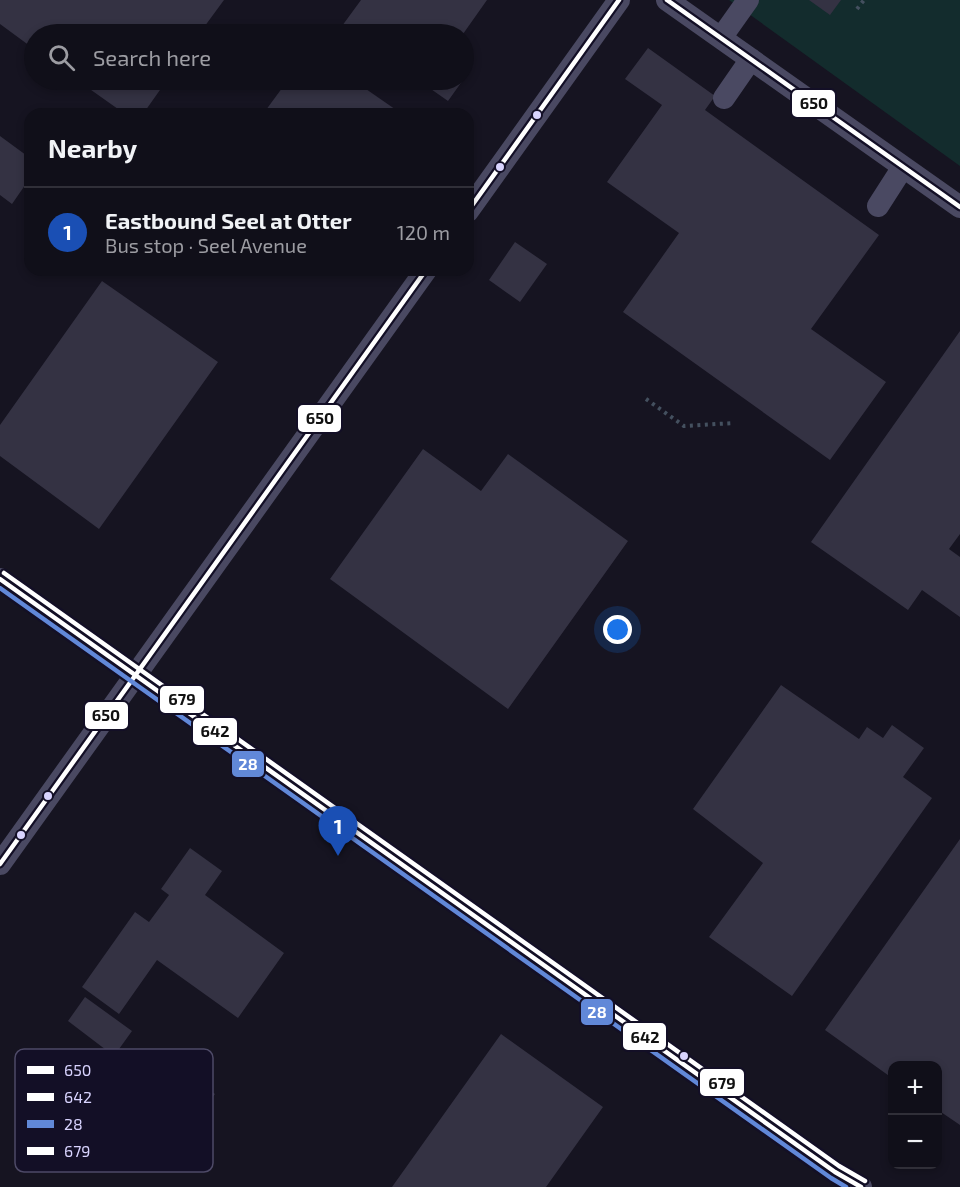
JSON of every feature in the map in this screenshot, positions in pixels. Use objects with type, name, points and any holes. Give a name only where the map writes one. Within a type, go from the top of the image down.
[{"type":"street","points":[[474,203],[619,0]]},
{"type":"street","points":[[668,0],[691,7],[721,38],[960,207]]},
{"type":"street","points":[[721,38],[748,0]]},
{"type":"street","points":[[724,98],[751,59]]},
{"type":"street","points":[[878,206],[903,167]]},
{"type":"street","points":[[0,864],[422,276]]},
{"type":"street","points":[[0,579],[843,1179],[861,1187]]},
{"type":"path","points":[[857,9],[864,0]]},
{"type":"path","points":[[646,399],[684,426],[734,423]]},
{"type":"green space","points":[[729,0],[960,0],[960,166],[742,9]]},
{"type":"building","points":[[0,0],[224,0],[206,24],[24,24],[24,42],[0,24]]},
{"type":"building","points":[[361,0],[487,0],[470,24],[343,24]]},
{"type":"building","points":[[809,0],[841,0],[830,15]]},
{"type":"building","points":[[648,48],[715,96],[705,110],[879,235],[811,329],[886,382],[830,460],[623,312],[679,233],[607,182],[662,105],[625,79]]},
{"type":"building","points":[[91,90],[160,90],[147,108],[117,108]]},
{"type":"building","points":[[281,90],[367,90],[393,108],[267,108]]},
{"type":"building","points":[[432,90],[456,90],[448,101]]},
{"type":"building","points":[[0,136],[24,154],[24,187],[12,204],[0,195]]},
{"type":"building","points":[[515,242],[547,264],[520,302],[489,280]]},
{"type":"building","points":[[102,281],[218,362],[99,529],[0,456],[0,425]]},
{"type":"building","points":[[960,331],[960,534],[949,549],[960,557],[960,617],[922,590],[908,610],[811,542]]},
{"type":"building","points":[[423,449],[481,491],[508,454],[628,541],[508,709],[330,579]]},
{"type":"building","points":[[781,685],[859,739],[867,727],[883,738],[892,725],[924,748],[903,777],[932,798],[792,996],[709,937],[763,863],[693,809]]},
{"type":"building","points":[[960,839],[960,1125],[942,1113],[942,1061],[888,1061],[888,1075],[825,1030]]},
{"type":"building","points":[[190,848],[222,871],[205,895],[284,953],[238,1018],[157,960],[119,1014],[82,987],[135,912],[149,922],[169,895],[161,889]]},
{"type":"building","points":[[85,997],[132,1031],[119,1049],[105,1049],[68,1021]]},
{"type":"building","points":[[501,1034],[603,1107],[546,1187],[392,1187]]},
{"type":"transit line","name":"650","points":[[474,203],[619,0]]},
{"type":"transit line","name":"650","points":[[667,0],[960,207]]},
{"type":"transit line","name":"650","points":[[0,864],[422,276]]},
{"type":"transit line","name":"679","points":[[4,573],[839,1166],[865,1181]]},
{"type":"transit line","name":"642","points":[[0,579],[835,1172],[861,1187]]},
{"type":"transit line","name":"28","points":[[0,588],[846,1187]]},
{"type":"place","name":"Eastbound Seel at Otter","points":[[338,856]]}]
